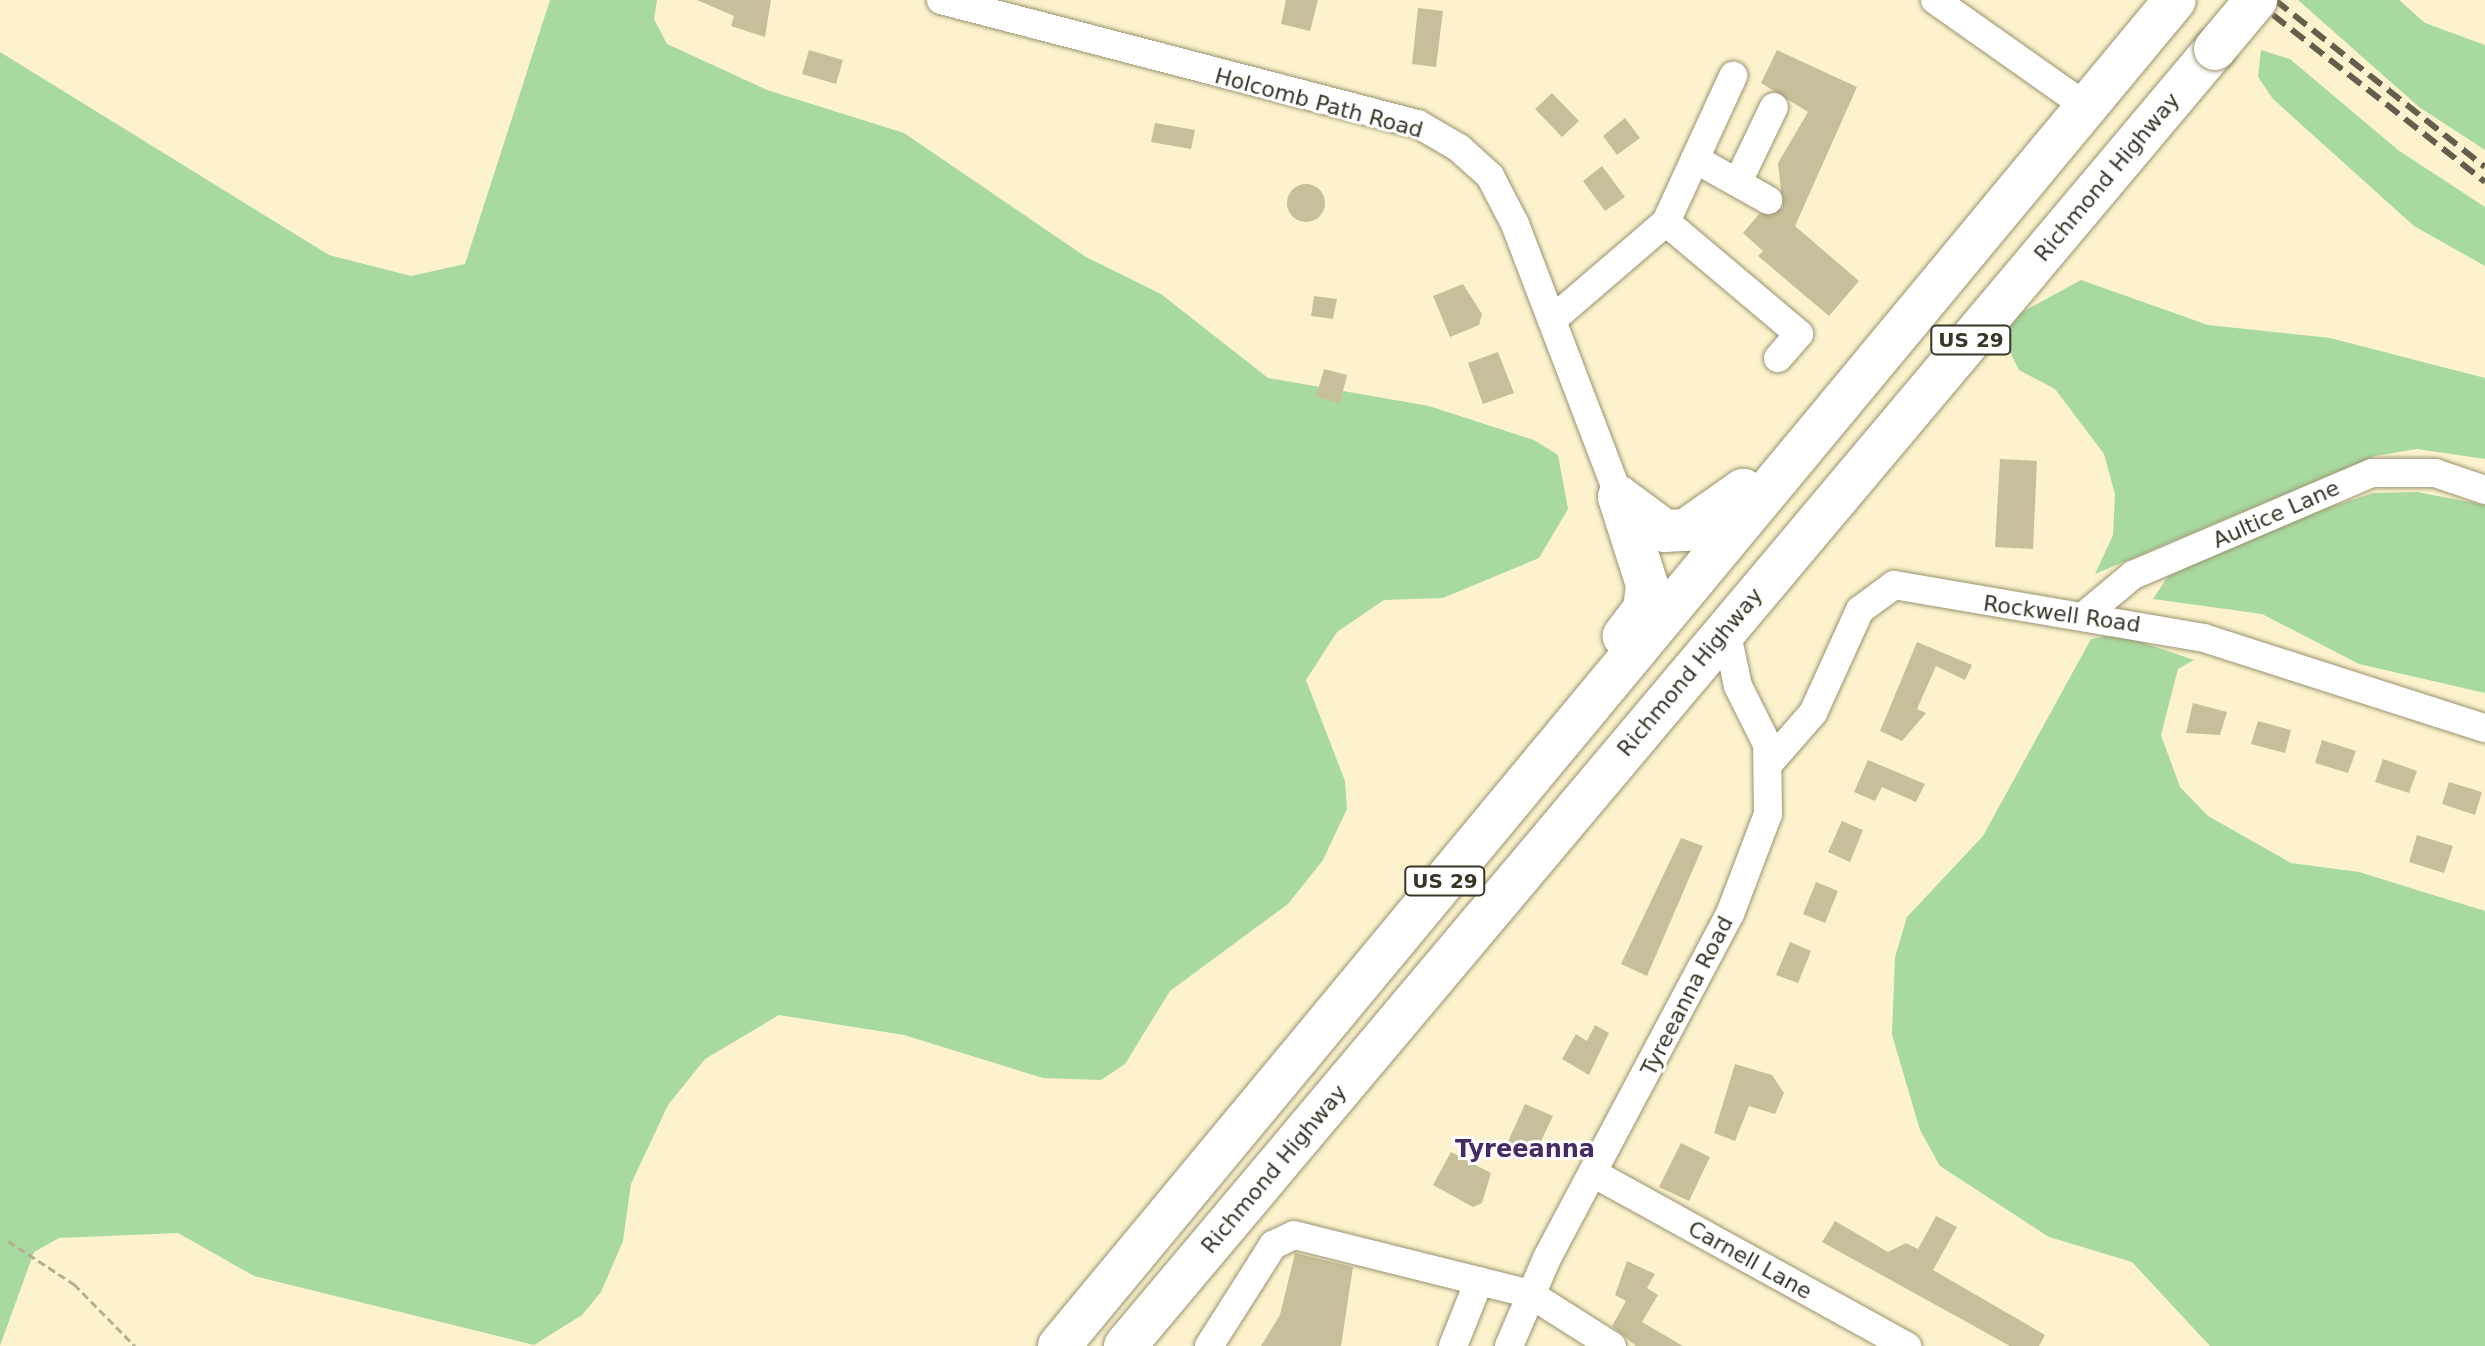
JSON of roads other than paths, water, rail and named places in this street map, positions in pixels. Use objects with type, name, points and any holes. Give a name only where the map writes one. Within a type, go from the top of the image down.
[{"type":"highway","name":"Richmond Highway","points":[[1125,1346],[2256,0]]},
{"type":"highway","name":"US 29","points":[[1059,1346],[1826,414],[2171,5]]},
{"type":"highway","points":[[1619,497],[1665,531],[1707,522],[1826,414]]},
{"type":"highway","points":[[1157,1230],[1314,1016],[1638,620],[1647,585],[1619,497]]},
{"type":"street","name":"Holcomb Path Road","points":[[941,0],[1418,124],[1490,176],[1552,320],[1619,497]]},
{"type":"street","points":[[1935,0],[2085,106]]},
{"type":"street","points":[[1552,320],[1666,222],[1733,76]]},
{"type":"street","points":[[1738,182],[1774,107]]},
{"type":"street","points":[[1695,159],[1768,200]]},
{"type":"street","points":[[1666,222],[1799,334],[1778,358]]},
{"type":"street","name":"Aultice Lane","points":[[2085,615],[2133,575],[2372,473],[2435,473],[2485,490]]},
{"type":"street","name":"Rockwell Road","points":[[1771,761],[1813,713],[1860,610],[1881,589],[1910,585],[2018,610],[2085,615],[2204,638],[2485,728]]},
{"type":"street","name":"Tyreeanna Road","points":[[1509,1346],[1530,1294],[1747,875],[1768,814],[1771,761],[1738,686],[1726,630]]},
{"type":"street","name":"Carnell Lane","points":[[1593,1173],[1907,1346]]},
{"type":"street","points":[[1209,1346],[1282,1238],[1530,1294],[1612,1346]]},
{"type":"street","points":[[1453,1346],[1479,1281]]},
{"type":"railway","points":[[2254,0],[2485,182]]},
{"type":"railway","points":[[2275,0],[2485,167]]},
{"type":"district","name":"Tyreeanna","points":[[1525,1150]]}]
